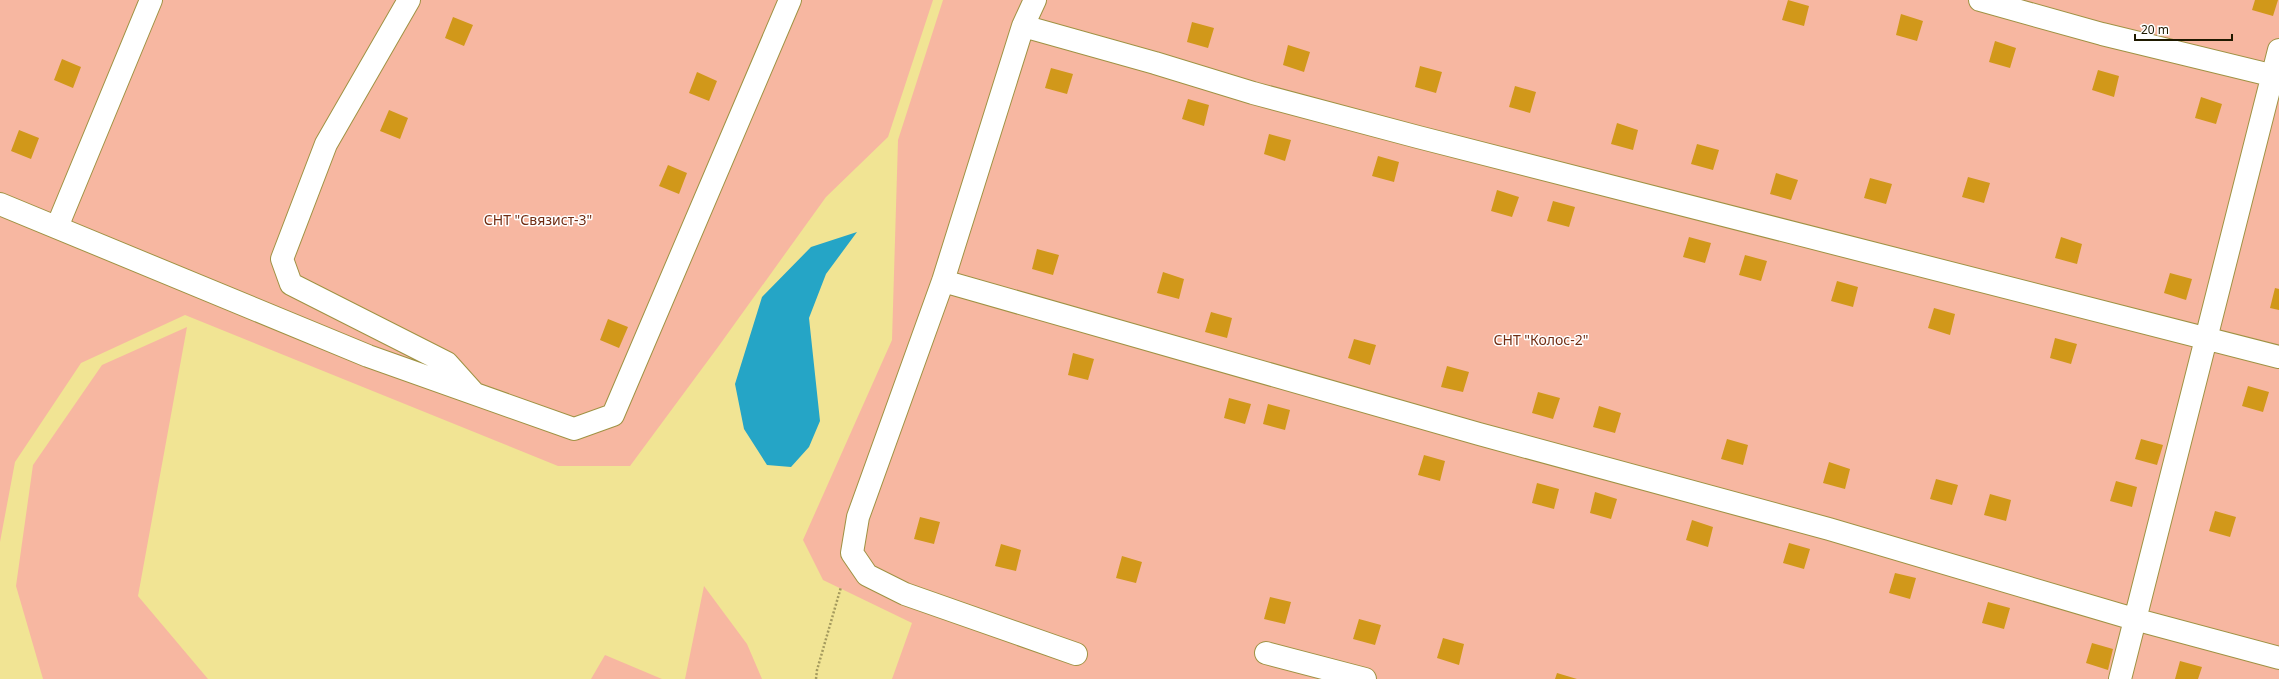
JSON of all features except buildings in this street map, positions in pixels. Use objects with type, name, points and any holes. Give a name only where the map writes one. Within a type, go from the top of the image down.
[{"type":"lane","points":[[57,227],[151,0]]},
{"type":"lane","points":[[408,0],[326,144],[282,259],[291,284],[447,363],[474,393]]},
{"type":"lane","points":[[0,204],[368,356],[574,429],[613,415],[790,0]]},
{"type":"lane","points":[[1035,0],[1023,26],[943,281],[858,517],[852,553],[867,575],[905,594],[1076,654]]},
{"type":"lane","points":[[1980,0],[2102,34],[2276,76]]},
{"type":"lane","points":[[1023,26],[1155,63],[1254,93],[1411,135],[2279,357]]},
{"type":"lane","points":[[2120,679],[2134,619],[2276,76],[2279,50]]},
{"type":"lane","points":[[943,281],[1479,434],[1829,529],[2134,619],[2279,658]]},
{"type":"lane","points":[[1266,654],[1365,679]]},
{"type":"path","points":[[816,679],[817,670],[852,553]]},
{"type":"green space","name":"СНТ \"Связист-3\"","points":[[0,0],[933,0],[888,137],[826,197],[630,466],[558,466],[185,315],[81,363],[15,462],[0,542]]},
{"type":"green space","name":"СНТ \"Колос-2\"","points":[[943,0],[2279,0],[2279,679],[892,679],[912,623],[823,580],[803,540],[892,340],[898,140]]},
{"type":"green space","points":[[187,327],[138,596],[208,679],[43,679],[16,586],[33,465],[102,365]]},
{"type":"green space","points":[[704,586],[747,644],[762,679],[685,679]]},
{"type":"green space","points":[[605,655],[662,679],[591,679]]},
{"type":"water","points":[[857,232],[826,274],[809,318],[820,421],[809,447],[791,467],[767,465],[744,429],[735,384],[762,297],[811,247]]}]
